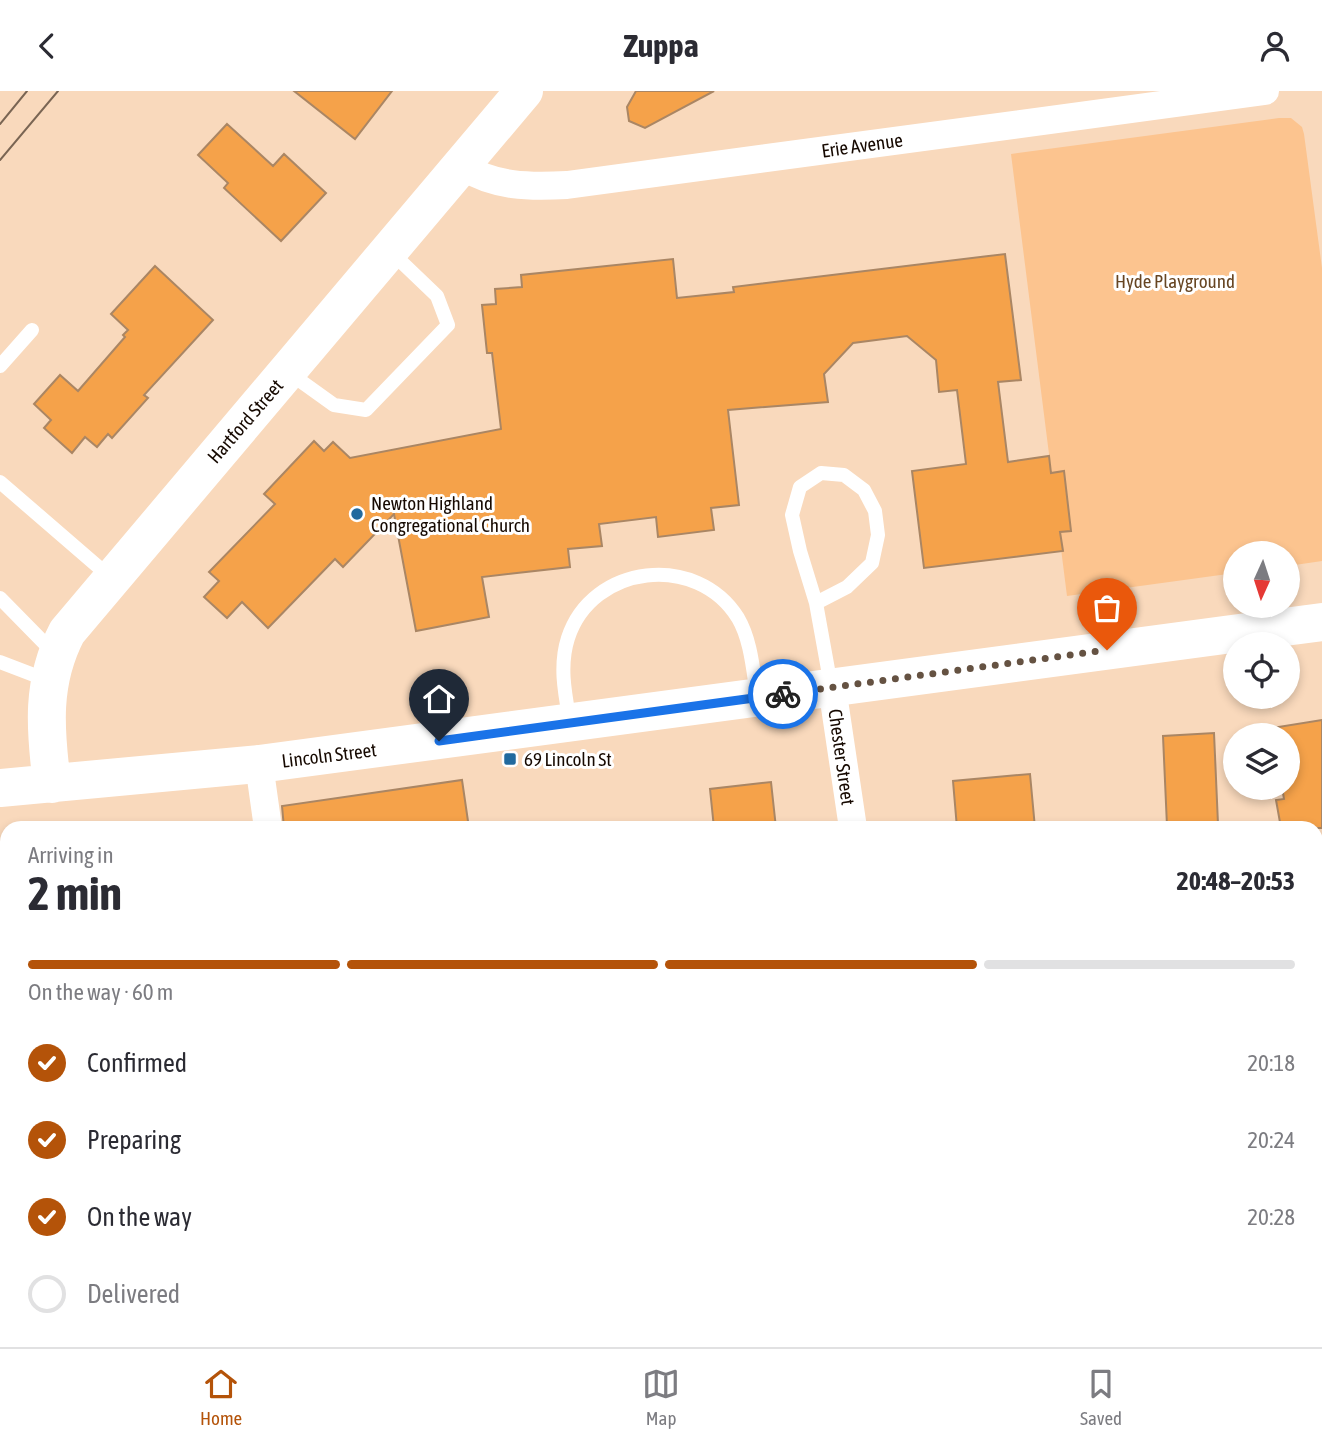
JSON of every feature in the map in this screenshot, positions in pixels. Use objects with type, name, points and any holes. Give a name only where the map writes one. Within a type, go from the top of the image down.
[{"type":"street","name":"Hartford Street","points":[[52,667],[67,632],[111,577],[524,91]]},
{"type":"street","name":"Erie Avenue","points":[[462,166],[497,183],[517,186],[567,185],[1265,91]]},
{"type":"street","name":"Lincoln Street","points":[[0,788],[259,764],[1322,622]]},
{"type":"street","points":[[51,784],[47,745],[52,667]]},
{"type":"street","name":"Chester Street","points":[[832,687],[852,821]]},
{"type":"street","points":[[259,764],[267,821]]},
{"type":"lane","points":[[287,371],[334,405],[366,410],[448,325],[437,296],[390,251]]},
{"type":"lane","points":[[0,366],[32,330]]},
{"type":"lane","points":[[816,603],[846,587],[872,563],[878,535],[875,511],[864,490],[844,475],[821,473],[800,487],[792,515],[816,603],[832,687]]},
{"type":"lane","points":[[0,482],[111,577]]},
{"type":"lane","points":[[571,723],[563,672],[569,635],[588,604],[601,591],[618,582],[641,576],[682,576],[701,584],[730,606],[740,620],[746,637],[757,697]]},
{"type":"lane","points":[[0,598],[52,667]]},
{"type":"lane","points":[[0,662],[52,667]]},
{"type":"green space","name":"Hyde Playground","points":[[1279,118],[1291,118],[1302,127],[1322,268],[1322,561],[1300,564],[1300,541],[1223,541],[1223,575],[1067,596],[1011,154]]},
{"type":"building","points":[[294,91],[392,91],[355,139]]},
{"type":"building","points":[[636,91],[714,91],[645,128],[629,121],[627,107]]},
{"type":"building","points":[[227,124],[273,166],[284,154],[326,193],[281,241],[224,188],[228,183],[198,155]]},
{"type":"building","points":[[1005,254],[1021,380],[998,382],[1008,462],[1049,456],[1051,473],[1064,471],[1071,531],[1060,532],[1063,551],[924,568],[912,471],[966,464],[957,390],[939,392],[936,360],[907,336],[853,343],[824,374],[828,402],[728,410],[739,505],[711,508],[714,530],[658,537],[656,517],[599,524],[602,546],[568,549],[570,567],[482,577],[489,617],[416,631],[394,514],[343,567],[335,559],[268,628],[242,602],[227,618],[204,597],[219,581],[209,572],[275,504],[264,494],[314,441],[324,451],[333,442],[350,458],[501,429],[492,353],[487,353],[482,305],[496,304],[495,289],[522,287],[521,275],[673,259],[677,298],[734,292],[733,287]]},
{"type":"building","points":[[155,266],[213,320],[144,395],[148,398],[112,438],[108,434],[97,447],[85,437],[72,453],[44,428],[51,420],[34,404],[60,375],[78,391],[125,337],[123,335],[128,330],[111,314]]},
{"type":"building","points":[[1322,720],[1322,821],[1280,821],[1276,800],[1300,800],[1300,724]]},
{"type":"building","points":[[1214,733],[1218,821],[1167,821],[1163,736]]},
{"type":"building","points":[[1030,774],[1034,821],[956,821],[953,781]]},
{"type":"building","points":[[462,780],[468,821],[283,821],[282,806]]},
{"type":"building","points":[[771,782],[775,821],[713,821],[710,789]]},
{"type":"tram line","points":[[0,124],[27,91]]},
{"type":"tram line","points":[[0,160],[58,91]]},
{"type":"way so far","points":[[783,694],[1107,650]]},
{"type":"place","name":"Newton Highland Congregational Church","points":[[357,514]]},
{"type":"place","name":"69 Lincoln St","points":[[510,759]]},
{"type":"route","points":[[439,741],[783,694]]}]
